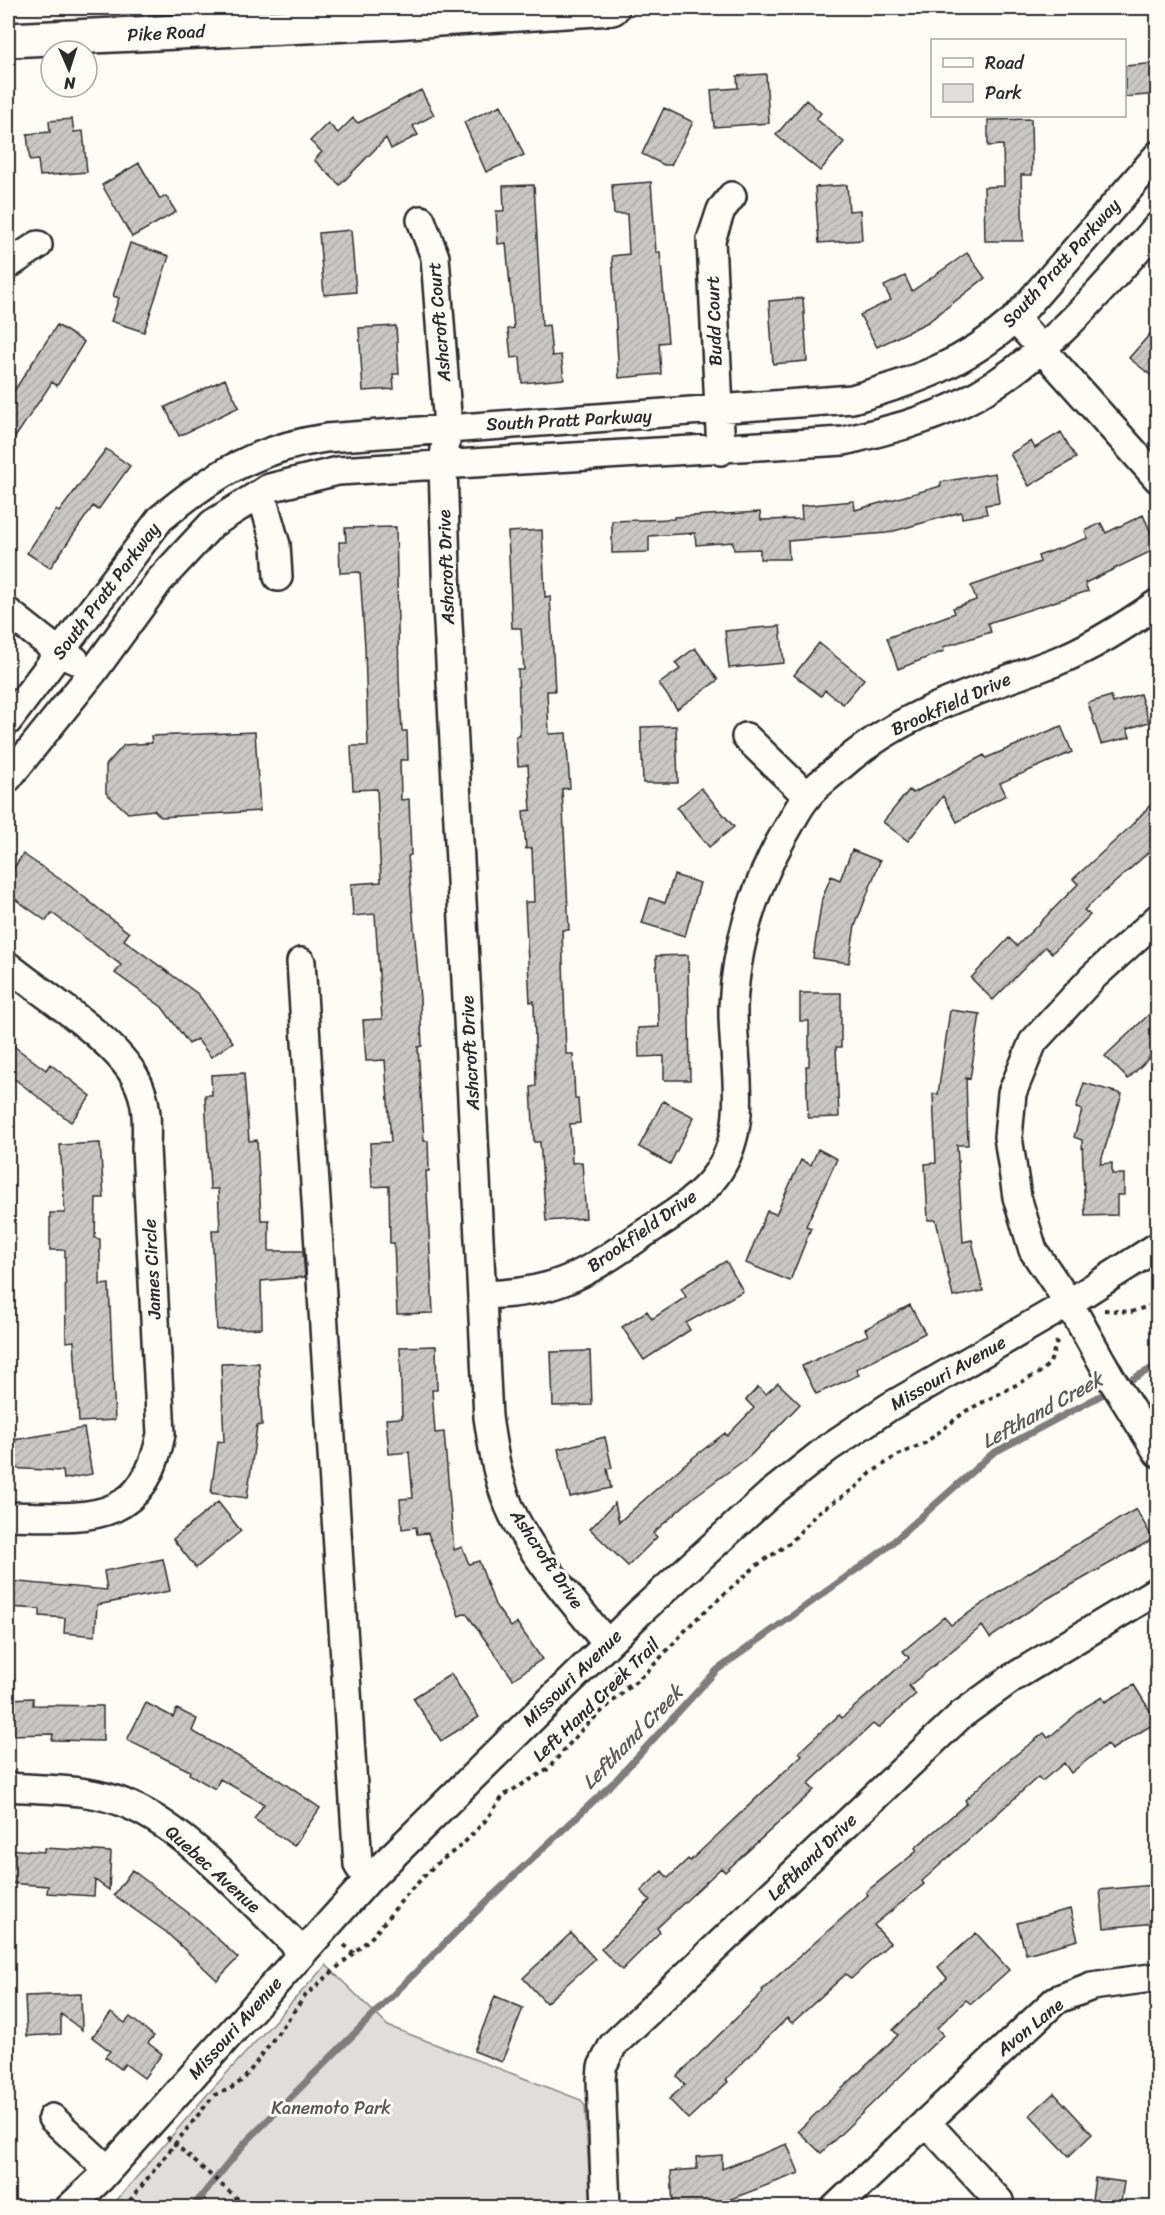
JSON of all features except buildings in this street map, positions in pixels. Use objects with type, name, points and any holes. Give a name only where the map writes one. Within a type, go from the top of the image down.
[{"type":"main road","name":"Pike Road","points":[[8,40],[393,22],[612,8]]},
{"type":"street","name":"South Pratt Parkway","points":[[8,721],[160,519],[191,493],[231,468],[290,443],[448,427],[717,411],[852,399],[913,381],[957,361],[997,334],[1015,318],[1158,155]]},
{"type":"street","name":"Budd Court","points":[[721,451],[717,411],[711,240],[721,210],[732,196]]},
{"type":"street","name":"Ashcroft Court","points":[[421,220],[435,257],[448,427]]},
{"type":"street","name":"South Pratt Parkway","points":[[8,778],[93,672],[159,581],[212,524],[269,488],[338,471],[721,451],[844,441],[913,424],[962,403],[1007,376],[1041,350],[1100,292],[1158,226]]},
{"type":"street","points":[[8,265],[38,245]]},
{"type":"street","points":[[1015,318],[1041,350],[1158,479]]},
{"type":"street","name":"Ashcroft Drive","points":[[448,427],[443,464],[447,603],[488,1417],[496,1468],[513,1515],[610,1656]]},
{"type":"street","points":[[261,493],[276,544],[278,577]]},
{"type":"street","name":"Brookfield Drive","points":[[483,1294],[522,1294],[562,1283],[599,1264],[695,1198],[716,1175],[730,1148],[739,1107],[733,1009],[739,946],[748,913],[778,844],[807,796],[858,750],[902,722],[983,687],[1057,661],[1120,629],[1158,603]]},
{"type":"street","points":[[8,612],[60,653],[93,672]]},
{"type":"street","points":[[746,737],[807,796]]},
{"type":"street","points":[[1158,918],[1093,977],[1033,1042],[1012,1093],[1008,1137],[1017,1197],[1033,1250],[1069,1303],[1128,1407],[1158,1453]]},
{"type":"street","points":[[301,962],[358,1865],[368,1880]]},
{"type":"street","name":"James Circle","points":[[8,966],[118,1053],[137,1081],[147,1113],[146,1148],[160,1434],[155,1464],[139,1489],[116,1508],[87,1517],[8,1516]]},
{"type":"street","name":"Missouri Avenue","points":[[69,2208],[108,2170],[368,1880],[610,1656],[770,1494],[828,1448],[889,1407],[1069,1303],[1158,1246]]},
{"type":"street","name":"Lefthand Drive","points":[[606,2208],[601,2080],[602,2067],[613,2045],[961,1715],[1012,1678],[1158,1590]]},
{"type":"street","name":"Quebec Avenue","points":[[8,1787],[82,1791],[128,1804],[159,1820],[187,1842],[303,1952]]},
{"type":"street","name":"Avon Lane","points":[[835,2208],[1056,2000],[1092,1986],[1158,1977]]},
{"type":"street","points":[[52,2118],[108,2170]]},
{"type":"street","points":[[926,2122],[999,2200]]},
{"type":"path","points":[[1104,1311],[1131,1312],[1158,1303]]},
{"type":"path","name":"Left Hand Creek Trail","points":[[124,2208],[214,2095],[230,2089],[244,2079],[306,1995],[375,1935],[406,1895],[434,1866],[463,1844],[486,1821],[504,1795],[547,1770],[585,1726],[630,1688],[694,1621],[756,1566],[791,1542],[818,1512],[854,1490],[871,1473],[896,1456],[932,1438],[966,1411],[1039,1373],[1050,1363],[1058,1341]]},
{"type":"path","points":[[610,1656],[630,1688]]},
{"type":"path","points":[[344,1945],[354,1953]]},
{"type":"path","points":[[175,2143],[248,2208]]},
{"type":"green space","name":"Kanemoto Park","points":[[326,1965],[388,2026],[581,2100],[585,2106],[591,2207],[111,2207],[205,2097]]},
{"type":"waterway","name":"Lefthand Creek","points":[[1123,1384],[1158,1365]]},
{"type":"waterway","name":"Lefthand Creek","points":[[192,2208],[245,2143],[488,1900],[614,1782],[717,1670],[885,1549],[993,1453],[1113,1389]]}]
